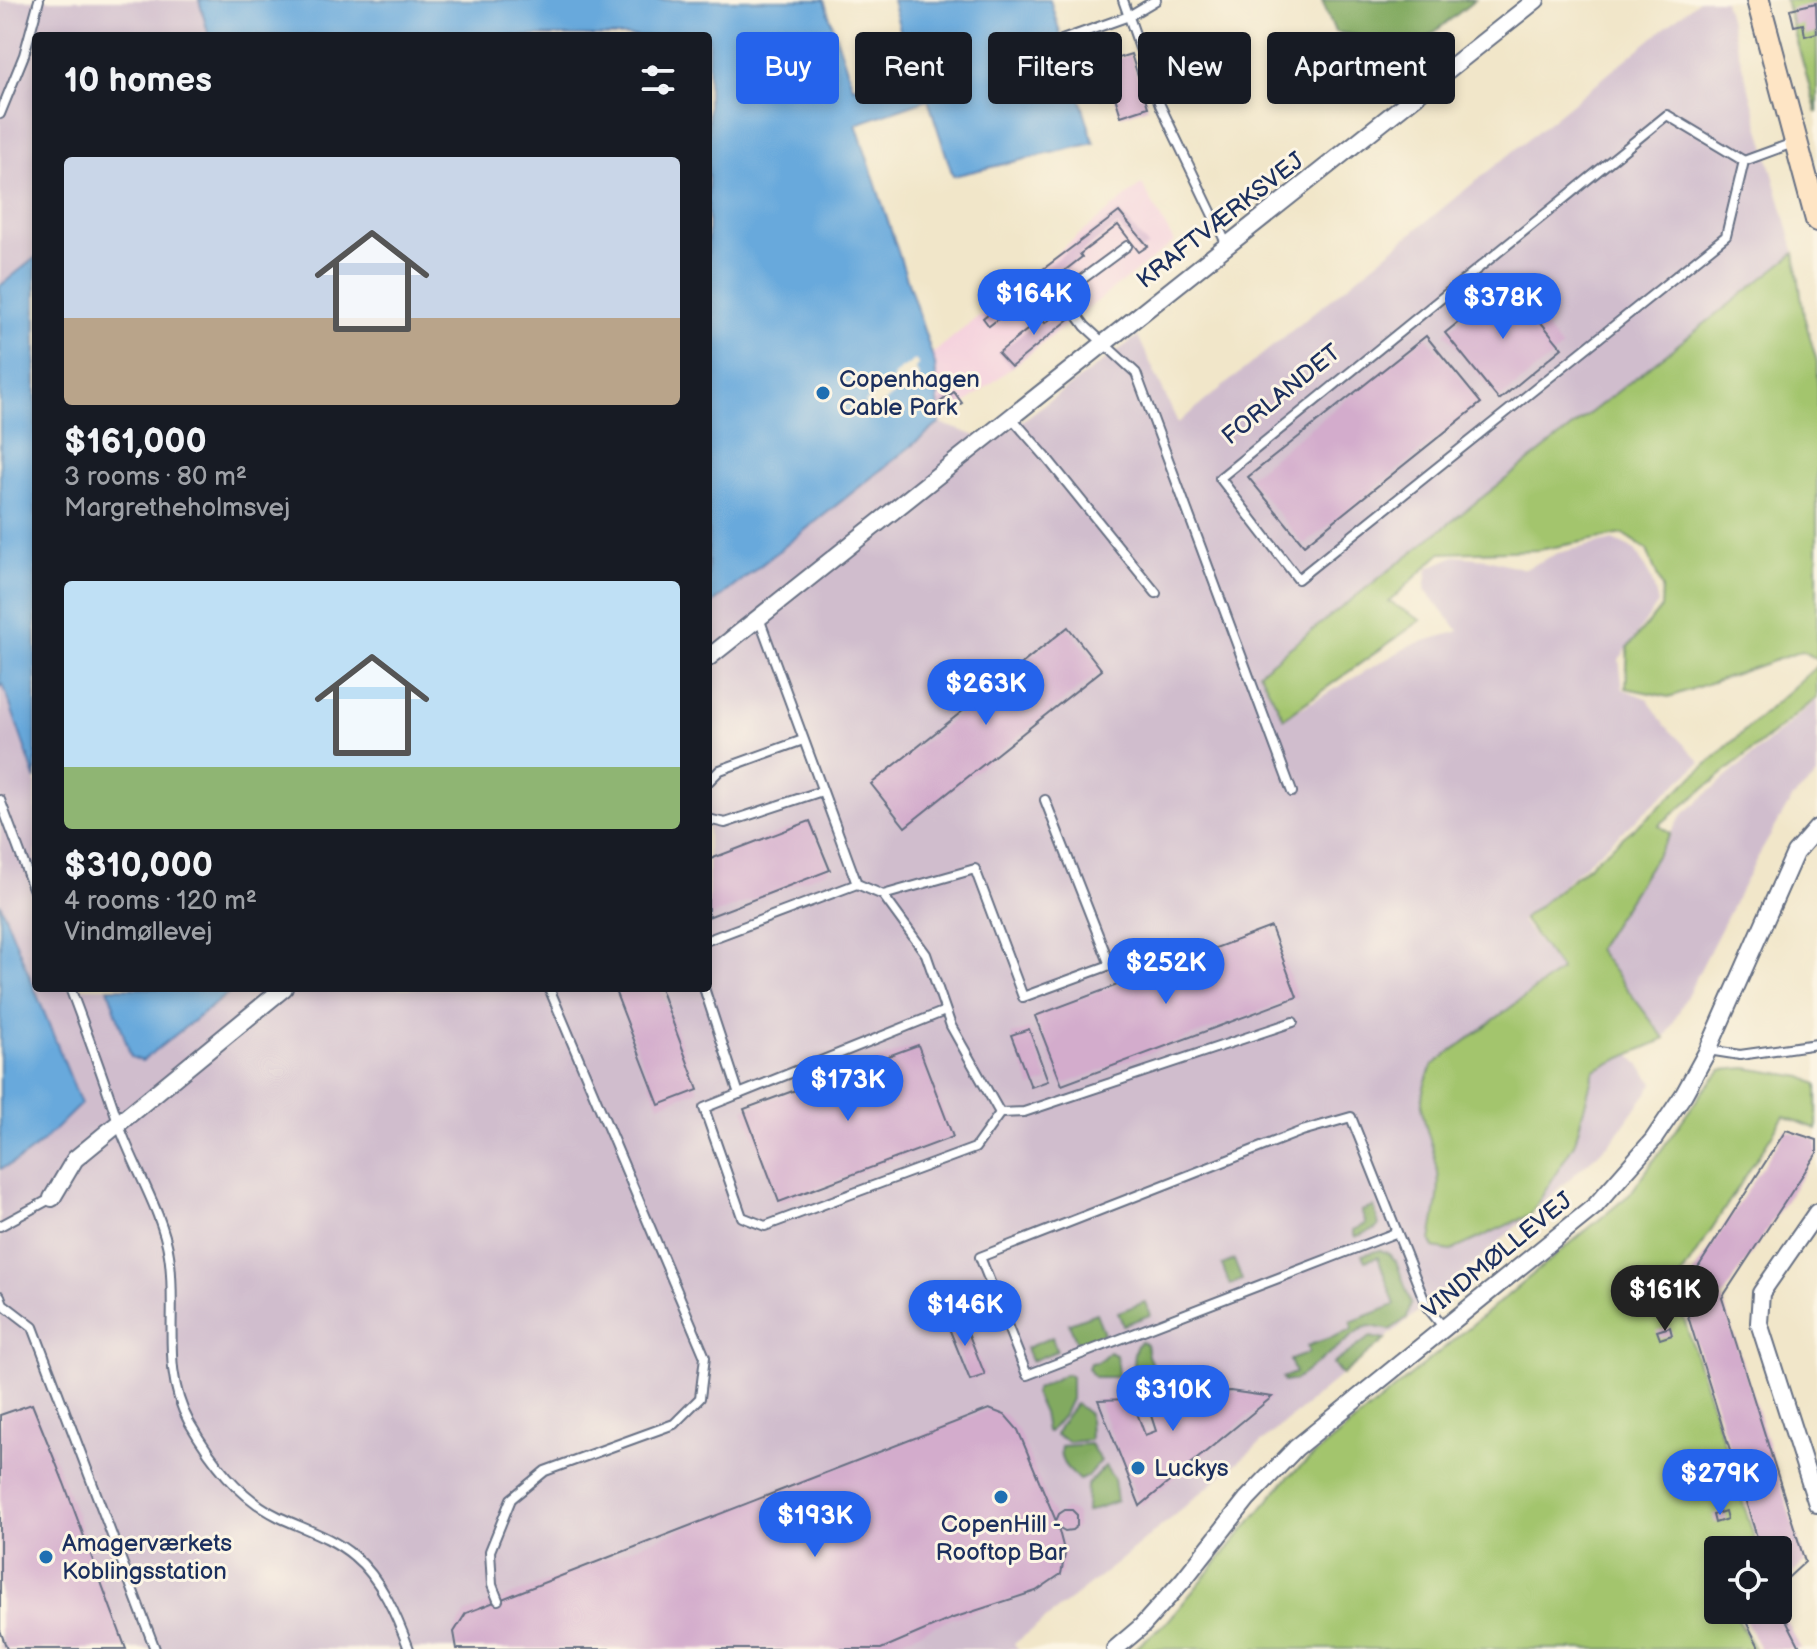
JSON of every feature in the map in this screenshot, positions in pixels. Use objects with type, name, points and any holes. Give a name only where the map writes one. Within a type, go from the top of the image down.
[{"type":"street","name":"KRAFTVÆRKSVEJ","points":[[712,655],[1536,0]]},
{"type":"street","points":[[1758,0],[1817,220]]},
{"type":"street","name":"VINDMØLLEVEJ","points":[[1115,1649],[1142,1626],[1176,1589],[1247,1499],[1296,1448],[1595,1206],[1653,1140],[1684,1094],[1708,1050],[1795,853],[1817,828]]},
{"type":"street","points":[[52,1198],[75,1159],[279,992]]},
{"type":"street","points":[[1817,1212],[1761,1293],[1759,1323],[1817,1504]]},
{"type":"lane","points":[[0,114],[24,55],[39,0]]},
{"type":"lane","points":[[1123,0],[1160,105],[1227,245]]},
{"type":"lane","points":[[1084,32],[1129,16],[1156,0]]},
{"type":"lane","name":"FORLANDET","points":[[1667,115],[1744,161],[1726,236],[1298,579],[1220,478],[1667,115]]},
{"type":"lane","points":[[1744,161],[1796,143]]},
{"type":"lane","points":[[1127,246],[1062,294],[1085,326],[1136,373],[1292,792]]},
{"type":"lane","points":[[1011,417],[1156,593]]},
{"type":"lane","points":[[759,617],[857,884]]},
{"type":"lane","points":[[712,778],[720,770],[803,740]]},
{"type":"lane","points":[[712,820],[725,823],[822,791]]},
{"type":"lane","points":[[0,800],[32,885]]},
{"type":"lane","points":[[883,895],[975,869],[1023,997],[1110,965],[1045,800]]},
{"type":"lane","points":[[712,938],[857,884],[883,895],[926,954],[951,1026],[1000,1113]]},
{"type":"lane","points":[[71,992],[169,1253],[173,1372],[187,1419],[222,1473],[239,1491],[276,1516],[319,1534],[355,1556],[381,1588],[409,1649]]},
{"type":"lane","points":[[498,1600],[492,1585],[490,1551],[511,1499],[545,1471],[674,1424],[700,1398],[705,1357],[551,992]]},
{"type":"lane","points":[[705,992],[739,1094]]},
{"type":"lane","points":[[945,1011],[704,1108],[742,1217],[765,1226],[975,1148],[1000,1113]]},
{"type":"lane","points":[[1000,1113],[1024,1112],[1293,1022]]},
{"type":"lane","points":[[1708,1050],[1740,1055],[1817,1044]]},
{"type":"lane","points":[[1395,1233],[1027,1375],[980,1257],[1302,1131],[1351,1117],[1427,1307],[1445,1329]]},
{"type":"lane","points":[[0,1226],[52,1198]]},
{"type":"lane","points":[[0,1296],[3,1304],[33,1327],[155,1649]]},
{"type":"shaded area","points":[[0,0],[199,0],[208,32],[32,32],[32,260],[0,286]]},
{"type":"shaded area","points":[[1699,0],[1724,0],[1795,253],[1259,672],[1284,718],[1411,645],[1459,631],[1425,590],[1428,568],[1455,556],[1487,559],[1525,569],[1558,553],[1613,540],[1635,550],[1651,578],[1658,603],[1619,660],[1623,689],[1648,699],[1663,723],[1701,762],[1521,921],[1654,1083],[1613,1140],[1459,1277],[1116,1564],[1014,1644],[1018,1649],[0,1649],[0,1169],[10,1165],[81,1103],[36,992],[109,992],[132,1058],[142,1061],[230,992],[712,992],[712,604],[940,423],[993,442],[1138,336],[1178,423]]},
{"type":"shaded area","points":[[1142,184],[1174,242],[940,423],[932,354]]},
{"type":"shaded area","points":[[3,683],[32,768],[32,982],[0,903],[0,688]]},
{"type":"shaded area","points":[[1817,700],[1817,776],[1791,800],[1755,862],[1665,1039],[1596,949],[1682,815]]},
{"type":"green space","points":[[1322,0],[1475,0],[1435,32],[1335,32]]},
{"type":"green space","points":[[1785,0],[1817,0],[1817,113]]},
{"type":"green space","points":[[1795,253],[1804,316],[1817,362],[1817,659],[1802,651],[1669,697],[1626,688],[1628,647],[1661,608],[1662,588],[1647,550],[1623,534],[1539,550],[1441,553],[1389,602],[1421,620],[1284,718],[1259,672]]},
{"type":"green space","points":[[1817,666],[1817,698],[1659,825],[1670,834],[1597,949],[1665,1039],[1594,1070],[1575,1142],[1531,1214],[1451,1251],[1434,1248],[1431,1241],[1439,1181],[1424,1119],[1422,1095],[1433,1065],[1561,970],[1523,919],[1649,816]]},
{"type":"green space","points":[[1746,1068],[1803,1077],[1817,1084],[1817,1129],[1784,1116],[1674,1288],[1754,1536],[1704,1536],[1704,1624],[1741,1624],[1754,1649],[1134,1649],[1168,1621],[1288,1477],[1630,1194],[1721,1070]]},
{"type":"green space","points":[[1374,1207],[1379,1225],[1355,1237],[1353,1230],[1366,1224],[1361,1211]]},
{"type":"green space","points":[[1380,1250],[1396,1261],[1411,1303],[1407,1318],[1390,1330],[1370,1326],[1363,1328],[1295,1380],[1284,1382],[1282,1378],[1295,1373],[1290,1360],[1309,1353],[1307,1346],[1352,1330],[1351,1322],[1395,1305],[1378,1257],[1365,1261],[1362,1255]]},
{"type":"green space","points":[[1234,1260],[1242,1280],[1230,1285],[1222,1265]]},
{"type":"green space","points":[[1145,1302],[1150,1315],[1123,1325],[1118,1312]]},
{"type":"green space","points":[[1096,1313],[1104,1333],[1077,1343],[1069,1323]]},
{"type":"green space","points":[[1052,1337],[1057,1351],[1031,1361],[1026,1348]]},
{"type":"green space","points":[[1370,1337],[1385,1340],[1342,1375],[1333,1364]]},
{"type":"green space","points":[[1140,1341],[1146,1344],[1158,1377],[1155,1381],[1134,1374],[1134,1356]]},
{"type":"green space","points":[[1109,1352],[1116,1355],[1118,1374],[1115,1377],[1094,1377],[1088,1368],[1090,1363],[1098,1362]]},
{"type":"green space","points":[[1065,1374],[1071,1376],[1071,1399],[1064,1414],[1049,1432],[1046,1431],[1043,1413],[1034,1393]]},
{"type":"green space","points":[[1076,1404],[1089,1414],[1090,1440],[1069,1442],[1056,1435]]},
{"type":"green space","points":[[1090,1444],[1101,1461],[1087,1477],[1079,1480],[1062,1461],[1061,1446]]},
{"type":"green space","points":[[1105,1466],[1114,1479],[1117,1501],[1086,1512],[1087,1485]]},
{"type":"water","name":"Copenhagen Cable Park","points":[[199,0],[824,0],[835,32],[736,32],[736,104],[839,104],[839,45],[855,86],[855,104],[914,104],[856,124],[935,364],[940,423],[712,604],[712,32],[208,32]]},
{"type":"water","name":"Copenhagen Cable Park","points":[[892,0],[1050,0],[1060,32],[988,32],[988,104],[1082,104],[1094,143],[953,176],[930,104],[972,104],[972,32],[901,32]]},
{"type":"water","points":[[32,260],[32,768],[3,684],[0,688],[0,286]]},
{"type":"water","points":[[0,903],[32,982],[32,992],[36,992],[81,1104],[34,1149],[0,1169]]},
{"type":"water","points":[[109,992],[230,992],[142,1061],[131,1057]]},
{"type":"pier","points":[[915,360],[919,365],[915,368],[920,377],[871,412],[865,402],[891,384],[895,374]]},
{"type":"building","points":[[1816,3],[1817,33],[1805,36],[1803,24],[1794,26],[1790,9]]},
{"type":"building","points":[[1131,54],[1138,76],[1138,104],[1147,104],[1148,107],[1121,116],[1117,104],[1122,104],[1122,57]]},
{"type":"building","points":[[1119,212],[1148,246],[1139,252],[1118,225],[1012,312],[1010,310],[989,326],[983,318],[1002,300]]},
{"type":"building","points":[[1508,282],[1562,348],[1499,400],[1445,333]]},
{"type":"building","points":[[1060,304],[1072,317],[1011,367],[998,353],[1041,319],[1045,323],[1057,314],[1053,309]]},
{"type":"building","points":[[1426,336],[1481,403],[1304,545],[1248,477]]},
{"type":"building","points":[[954,392],[962,403],[947,413],[939,403]]},
{"type":"building","points":[[1068,627],[1102,670],[905,827],[871,784]]},
{"type":"building","points":[[810,821],[830,870],[712,915],[712,858]]},
{"type":"building","points":[[1271,927],[1297,997],[1062,1085],[1035,1016]]},
{"type":"building","points":[[616,992],[661,992],[698,1090],[659,1105]]},
{"type":"building","points":[[1029,1029],[1048,1081],[1031,1087],[1011,1035]]},
{"type":"building","points":[[918,1045],[953,1137],[779,1202],[744,1109]]},
{"type":"building","points":[[1786,1130],[1817,1140],[1817,1153],[1722,1298],[1805,1562],[1792,1574],[1792,1536],[1757,1536],[1681,1294]]},
{"type":"building","points":[[961,1315],[985,1375],[970,1380],[946,1321]]},
{"type":"building","points":[[1670,1327],[1672,1335],[1660,1339],[1657,1331]]},
{"type":"building","points":[[1230,1391],[1272,1397],[1140,1506],[1098,1400],[1132,1399],[1145,1435],[1156,1431],[1145,1397]]},
{"type":"building","name":"Amagerværkets Koblingsstation","points":[[32,1404],[126,1649],[7,1649],[0,1630],[0,1415]]},
{"type":"building","points":[[989,1409],[1005,1415],[1018,1430],[1056,1521],[1065,1510],[1072,1510],[1077,1515],[1077,1526],[1072,1530],[1065,1531],[1058,1527],[1065,1554],[1061,1574],[1036,1591],[953,1618],[881,1649],[457,1649],[454,1632],[466,1613]]},
{"type":"building","points":[[1725,1511],[1727,1519],[1715,1523],[1713,1515]]},
{"type":"building","points":[[1747,1624],[1788,1624],[1801,1649],[1760,1649]]},
{"type":"place","name":"Copenhagen Cable Park","points":[[823,393]]},
{"type":"place","name":"Luckys","points":[[1138,1468]]},
{"type":"place","name":"CopenHill - Rooftop Bar","points":[[1001,1497]]},
{"type":"place","name":"Amagerværkets Koblingsstation","points":[[46,1557]]}]
